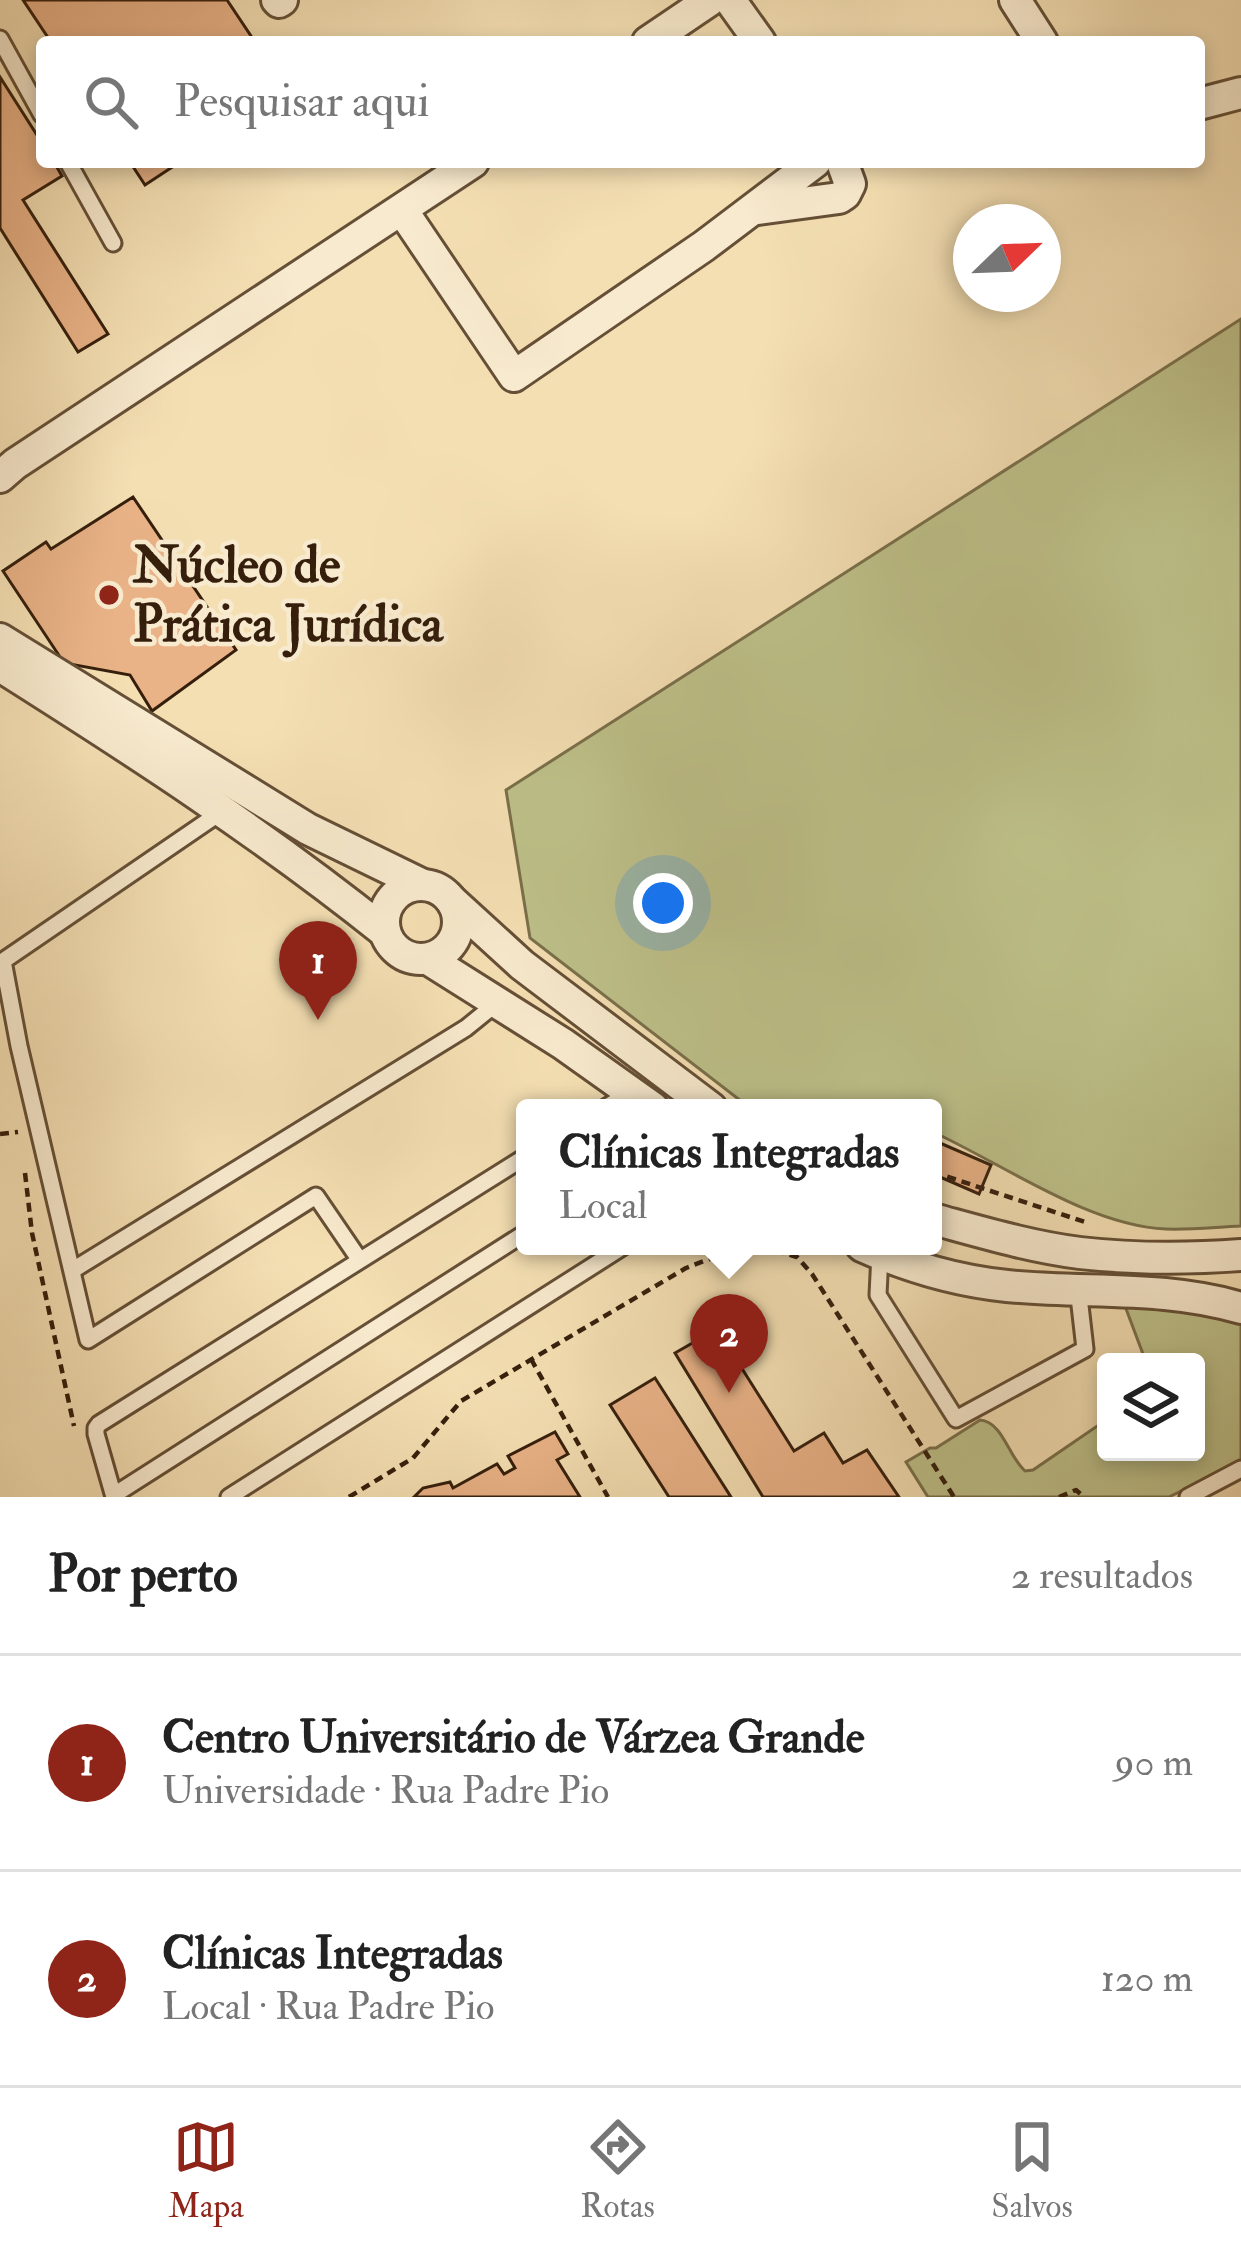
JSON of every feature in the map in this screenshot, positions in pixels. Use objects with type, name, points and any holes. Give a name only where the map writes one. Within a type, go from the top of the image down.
[{"type":"street","points":[[657,36],[710,0]]},
{"type":"street","points":[[730,0],[756,36]]},
{"type":"street","points":[[1015,0],[1038,36]]},
{"type":"street","points":[[1205,102],[1241,93]]},
{"type":"street","points":[[5,470],[464,168]]},
{"type":"street","points":[[402,210],[514,376],[704,246],[807,168]]},
{"type":"street","points":[[752,209],[839,198],[850,184],[844,168]]},
{"type":"street","points":[[0,639],[308,829],[435,887],[522,964],[699,1099]]},
{"type":"street","points":[[0,666],[223,810],[386,932],[402,954],[428,959],[449,947],[458,926],[453,902]]},
{"type":"street","points":[[386,932],[386,909],[392,899],[400,891],[423,885]]},
{"type":"street","points":[[428,959],[642,1099]]},
{"type":"street","points":[[942,1222],[1078,1252],[1194,1258],[1241,1255]]},
{"type":"street","points":[[887,1255],[956,1278],[1007,1286],[1196,1296],[1241,1308]]},
{"type":"lane","points":[[0,39],[36,104]]},
{"type":"lane","points":[[71,168],[113,243]]},
{"type":"lane","points":[[223,810],[3,961],[88,1340],[316,1196],[359,1259]]},
{"type":"lane","points":[[73,1270],[466,1028],[498,1002]]},
{"type":"lane","points":[[516,1163],[99,1424],[96,1434],[114,1496],[516,1239]]},
{"type":"lane","points":[[229,1497],[610,1255]]},
{"type":"lane","points":[[873,1255],[878,1294],[956,1419],[1085,1349],[1078,1288]]},
{"type":"lane","points":[[1188,1497],[1241,1469]]},
{"type":"path","points":[[24,1169],[32,1233],[76,1437]]},
{"type":"path","points":[[942,1176],[968,1189],[1106,1228]]},
{"type":"path","points":[[350,1497],[413,1459],[461,1401],[686,1268],[720,1255]]},
{"type":"path","points":[[790,1255],[812,1274],[954,1497]]},
{"type":"path","points":[[531,1359],[608,1497]]},
{"type":"path","points":[[1059,1497],[1076,1490],[1084,1497]]},
{"type":"green space","points":[[1241,319],[1241,1226],[1166,1229],[1107,1217],[1077,1205],[942,1137],[942,1099],[738,1099],[530,938],[506,790]]},
{"type":"green space","points":[[1122,1298],[1241,1313],[1241,1461],[1169,1497],[928,1497],[906,1462],[980,1420],[1000,1433],[1025,1471],[1097,1426],[1097,1461],[1205,1461],[1205,1353],[1143,1353]]},
{"type":"building","points":[[23,0],[227,0],[251,36],[47,36]]},
{"type":"building","points":[[0,77],[36,134],[36,168],[57,168],[62,176],[23,200],[108,334],[78,352],[0,228]]},
{"type":"building","points":[[134,168],[171,168],[145,185]]},
{"type":"building","name":"Núcleo de Prática Jurídica","points":[[133,497],[236,650],[152,711],[130,675],[64,663],[3,571],[46,542],[51,549]]},
{"type":"building","points":[[942,1144],[991,1165],[979,1194],[942,1178]]},
{"type":"building","points":[[717,1329],[794,1451],[824,1433],[843,1463],[867,1450],[899,1497],[763,1497],[675,1353]]},
{"type":"building","points":[[655,1378],[731,1497],[669,1497],[610,1405]]},
{"type":"building","points":[[555,1432],[568,1454],[557,1460],[580,1497],[414,1497],[423,1488],[450,1482],[453,1488],[497,1464],[504,1474],[515,1468],[508,1456]]},
{"type":"place","name":"Núcleo de Prática Jurídica","points":[[109,595]]},
{"type":"place","name":"Centro Universitário de Várzea Grande","points":[[318,1020]]},
{"type":"place","name":"Clínicas Integradas","points":[[729,1393]]}]
